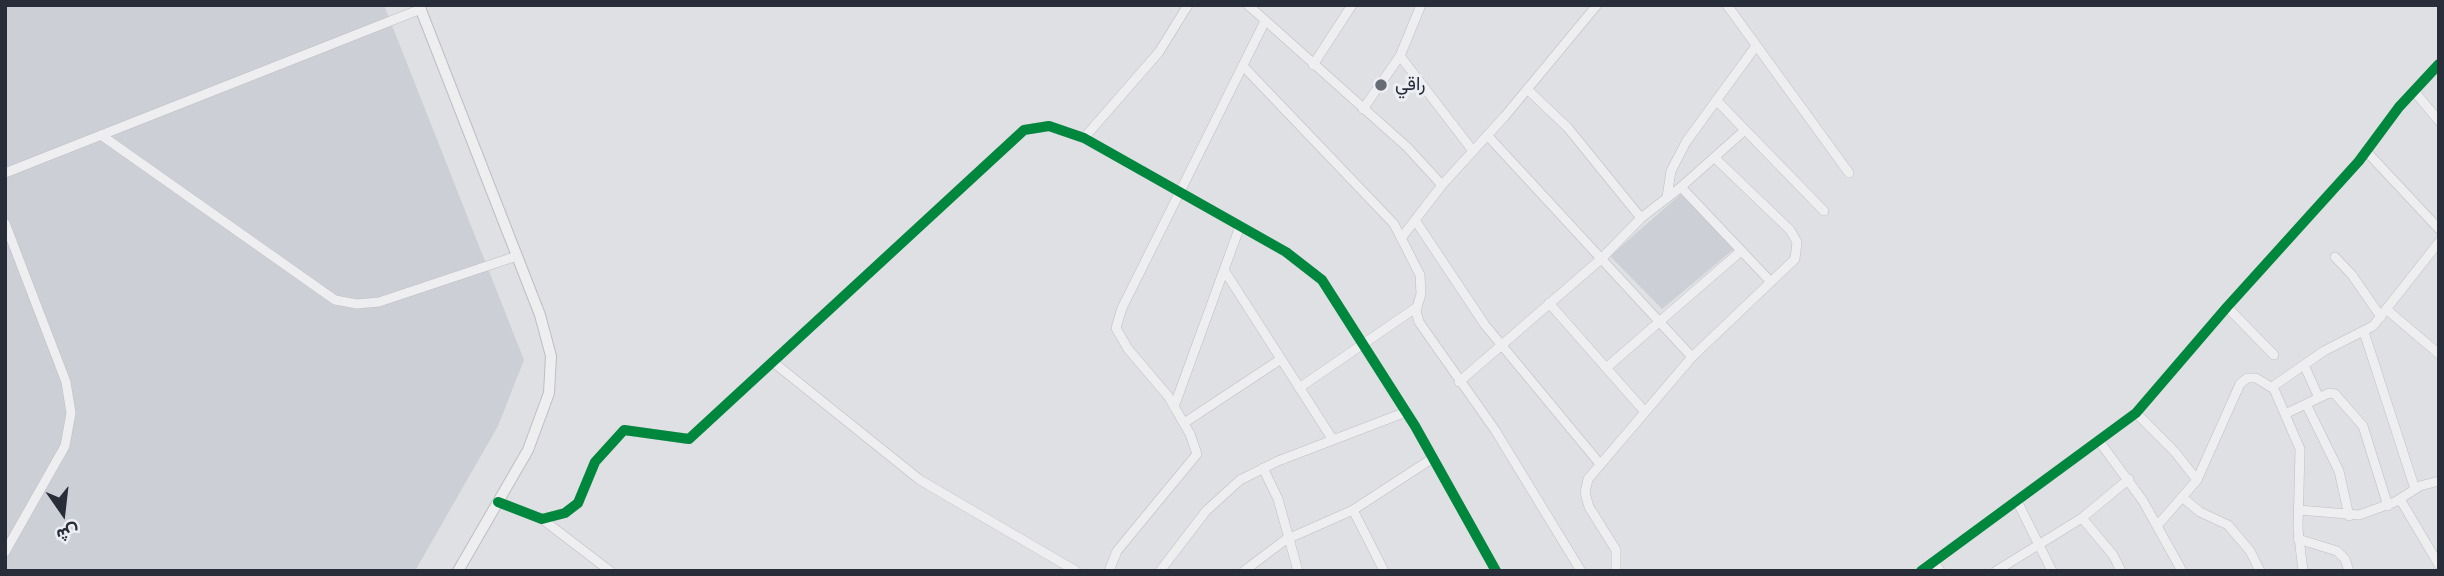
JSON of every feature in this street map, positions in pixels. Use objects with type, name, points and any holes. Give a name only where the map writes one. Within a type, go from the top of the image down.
[{"type":"street","points":[[1084,138],[1159,52],[1188,5]]},
{"type":"street","points":[[1248,5],[1407,147],[1442,185]]},
{"type":"street","points":[[1109,571],[1117,551],[1196,454],[1184,423],[1174,407],[1128,349],[1116,328],[1122,308],[1243,66],[1265,5]]},
{"type":"street","points":[[1313,65],[1352,5]]},
{"type":"street","points":[[1363,109],[1400,56],[1421,5]]},
{"type":"street","points":[[1402,237],[1442,185],[1597,5]]},
{"type":"street","points":[[1727,5],[1849,173]]},
{"type":"street","points":[[5,173],[420,7],[547,337],[551,373],[549,393],[528,450],[458,571]]},
{"type":"street","points":[[1667,197],[1671,172],[1686,142],[1756,46]]},
{"type":"street","points":[[1400,56],[1473,150]]},
{"type":"street","points":[[1921,571],[2136,413],[2227,307],[2291,239],[2439,64]]},
{"type":"street","points":[[1243,66],[1346,171],[1402,237],[1420,275],[1421,294],[1417,307],[1419,323],[1495,430],[1581,571]]},
{"type":"street","points":[[1527,89],[1568,128],[1641,218]]},
{"type":"street","points":[[2414,91],[2439,121]]},
{"type":"street","points":[[1716,100],[1824,211]]},
{"type":"street","points":[[542,519],[565,513],[578,503],[595,462],[624,430],[689,439],[1024,130],[1049,126],[1084,138],[1286,252],[1322,280],[1406,412],[1496,571]]},
{"type":"street","points":[[1459,382],[1601,259],[1641,218],[1681,187],[1745,130]]},
{"type":"street","points":[[101,135],[335,299],[357,304],[379,302],[517,256]]},
{"type":"street","points":[[1487,135],[1692,357]]},
{"type":"street","points":[[2366,151],[2439,229]]},
{"type":"street","points":[[1616,571],[1616,550],[1589,507],[1585,493],[1588,479],[1692,357],[1795,259],[1797,242],[1790,230],[1715,158]]},
{"type":"street","points":[[1681,187],[1771,282]]},
{"type":"street","points":[[1415,220],[1502,345],[1600,464]]},
{"type":"street","points":[[5,223],[66,382],[71,413],[65,446],[5,552]]},
{"type":"street","points":[[1174,407],[1240,226]]},
{"type":"street","points":[[2272,387],[2337,343],[2364,332],[2384,313],[2439,242]]},
{"type":"street","points":[[1606,368],[1741,251]]},
{"type":"street","points":[[2334,257],[2384,313],[2439,354]]},
{"type":"street","points":[[1224,270],[1333,440]]},
{"type":"street","points":[[1549,303],[1645,411]]},
{"type":"street","points":[[1299,388],[1417,307]]},
{"type":"street","points":[[2227,307],[2274,355]]},
{"type":"street","points":[[2364,332],[2415,489]]},
{"type":"street","points":[[1184,423],[1281,359]]},
{"type":"street","points":[[773,362],[920,480],[1076,571]]},
{"type":"street","points":[[2304,365],[2319,398]]},
{"type":"street","points":[[2157,526],[2196,480],[2240,384],[2251,378],[2272,387],[2300,449],[2298,539],[2303,571]]},
{"type":"street","points":[[2285,414],[2334,394],[2360,420],[2388,506]]},
{"type":"street","points":[[2306,404],[2339,471],[2349,516]]},
{"type":"street","points":[[1160,571],[1206,511],[1240,480],[1263,468],[1406,412]]},
{"type":"street","points":[[2136,413],[2175,452],[2196,480]]},
{"type":"street","points":[[2099,441],[2129,479],[2182,571]]},
{"type":"street","points":[[1244,571],[1258,557],[1289,538],[1353,510],[1433,458]]},
{"type":"street","points":[[1263,468],[1278,499],[1298,571]]},
{"type":"street","points":[[1996,571],[2082,518],[2129,479]]},
{"type":"street","points":[[2299,510],[2349,516],[2388,506],[2415,489],[2438,482]]},
{"type":"street","points":[[2182,497],[2200,512],[2228,525],[2250,551],[2260,571]]},
{"type":"street","points":[[2400,499],[2439,565]]},
{"type":"street","points":[[2017,501],[2052,571]]},
{"type":"street","points":[[498,502],[542,519],[610,571]]},
{"type":"street","points":[[1353,510],[1384,571]]},
{"type":"street","points":[[2082,518],[2113,555],[2121,571]]},
{"type":"street","points":[[2298,539],[2337,551],[2345,559],[2349,571]]},
{"type":"street","points":[[1934,562],[1940,571]]},
{"type":"shaded area","points":[[5,5],[384,5],[524,360],[498,426],[415,571],[5,571]]},
{"type":"shaded area","points":[[1681,194],[1734,249],[1662,309],[1610,256]]},
{"type":"cycle path","points":[[1921,571],[2136,413],[2359,161],[2399,107],[2439,64]]},
{"type":"cycle path","points":[[498,502],[542,519],[565,513],[578,503],[595,462],[624,430],[689,439],[1024,130],[1049,126],[1084,138],[1286,252],[1322,280],[1415,426],[1496,571]]},
{"type":"place","name":"راقي","points":[[1381,85]]}]
